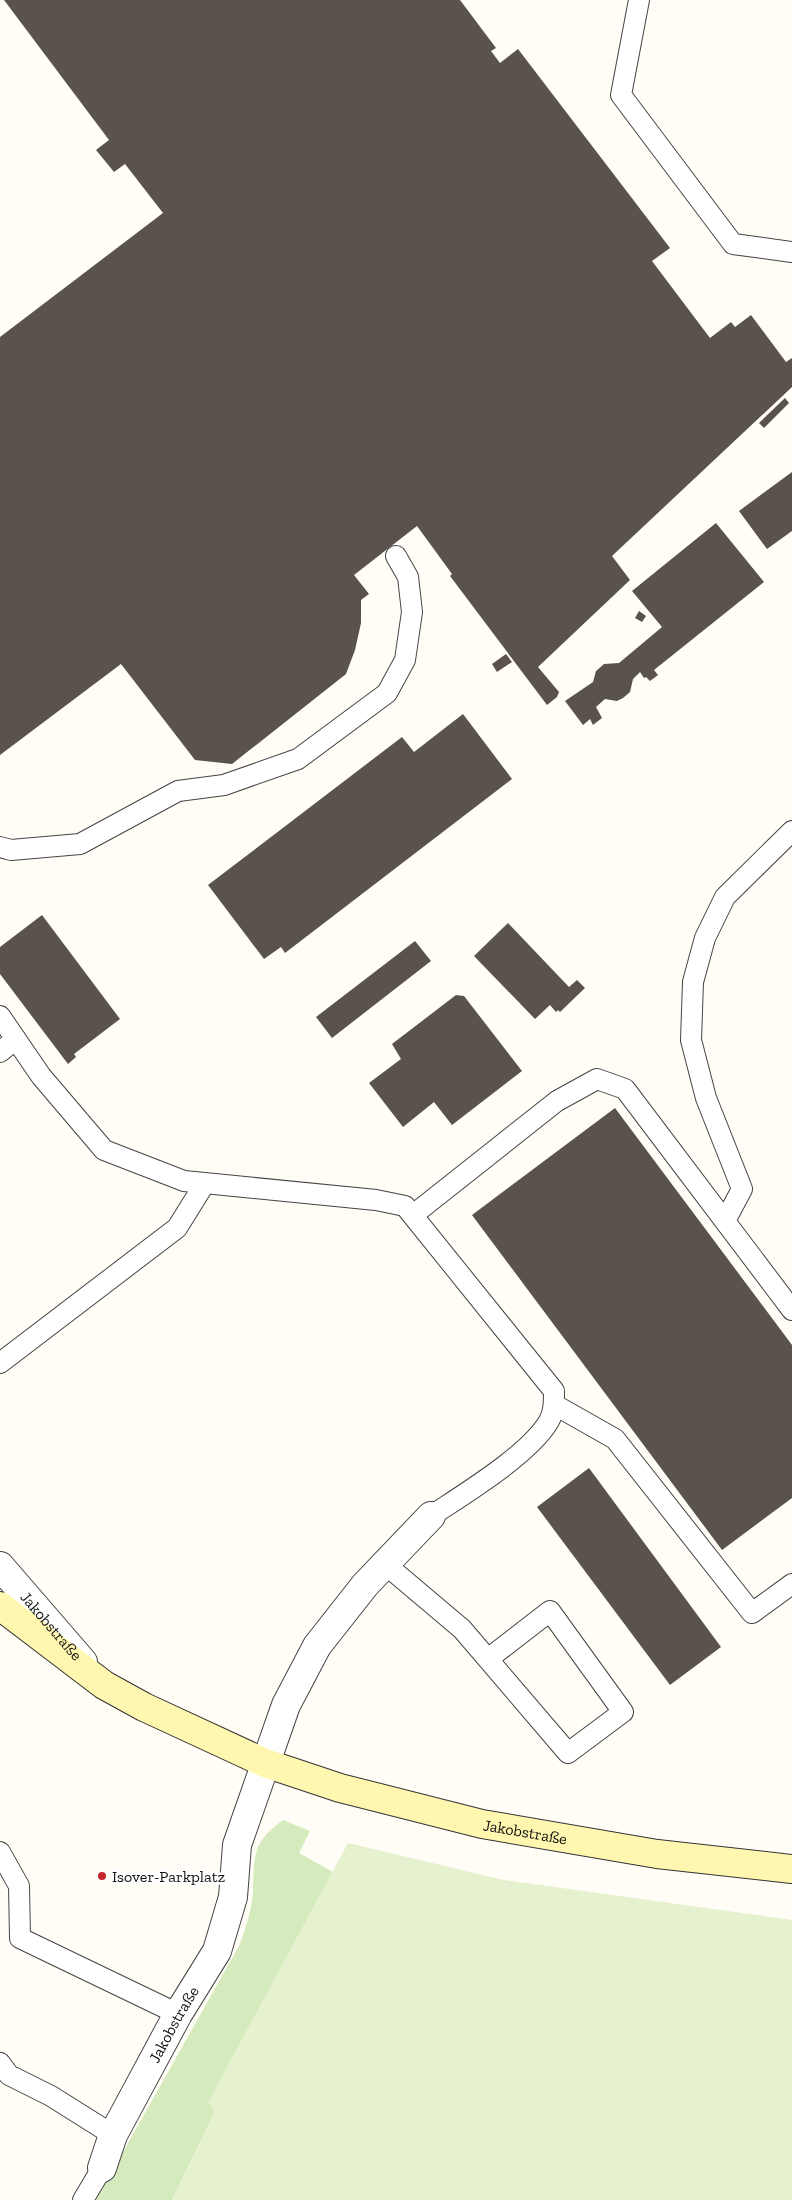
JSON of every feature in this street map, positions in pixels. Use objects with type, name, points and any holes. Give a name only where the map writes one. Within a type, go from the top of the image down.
[{"type":"main road","points":[[0,1606],[104,1685]]},
{"type":"main road","name":"Jakobstraße","points":[[104,1685],[144,1707],[265,1763],[340,1788],[482,1824],[657,1854],[792,1869]]},
{"type":"street","name":"Jakobstraße","points":[[102,2168],[113,2135],[178,2014],[217,1951],[233,1897],[237,1845],[286,1706],[317,1646],[365,1585],[430,1516]]},
{"type":"street","name":"Jakobstraße","points":[[0,1566],[104,1685]]},
{"type":"street","name":"Jakobstraße","points":[[0,1622],[104,1685]]},
{"type":"lane","points":[[639,0],[621,95],[733,244],[792,252]]},
{"type":"lane","points":[[0,846],[11,850],[80,844],[178,791],[224,785],[298,759],[387,693],[405,660],[412,612],[408,577],[396,556]]},
{"type":"lane","points":[[724,1220],[742,1189],[706,1098],[691,1040],[693,982],[705,938],[725,897],[792,831]]},
{"type":"lane","points":[[0,1016],[41,1076],[104,1150],[184,1181],[376,1200],[405,1206],[413,1215],[554,1391],[554,1405],[548,1422],[530,1444],[485,1480],[430,1516]]},
{"type":"lane","points":[[0,1052],[16,1040]]},
{"type":"lane","points":[[413,1215],[557,1101],[597,1079],[625,1089],[792,1310]]},
{"type":"lane","points":[[0,1362],[177,1228],[205,1183]]},
{"type":"lane","points":[[554,1405],[615,1439],[752,1613],[792,1584]]},
{"type":"lane","points":[[385,1564],[462,1629],[488,1660],[568,1752],[623,1712],[550,1611],[488,1660]]},
{"type":"lane","points":[[0,1852],[19,1886],[20,1938],[178,2014]]},
{"type":"lane","points":[[3,2070],[51,2096],[113,2135]]},
{"type":"lane","points":[[84,2200],[102,2168]]},
{"type":"green space","points":[[283,1820],[310,1831],[299,1853],[333,1872],[209,2102],[215,2112],[172,2200],[96,2200],[240,1944],[251,1904],[257,1851],[265,1835]]},
{"type":"green space","points":[[348,1843],[504,1880],[792,1920],[792,2200],[172,2200],[215,2113],[208,2102]]},
{"type":"building","points":[[4,0],[460,0],[496,48],[491,51],[500,63],[518,49],[670,248],[652,261],[710,338],[731,322],[735,327],[751,315],[786,362],[792,358],[792,387],[612,556],[630,580],[538,667],[559,692],[557,697],[547,705],[450,576],[452,574],[417,526],[354,575],[369,594],[361,600],[361,623],[355,650],[346,674],[232,764],[195,760],[121,664],[0,755],[0,337],[163,213],[125,164],[114,172],[96,150],[109,140]]},
{"type":"building","points":[[785,398],[789,403],[764,428],[759,423]]},
{"type":"building","points":[[792,472],[792,531],[767,549],[739,511]]},
{"type":"building","points":[[716,523],[764,582],[654,670],[658,675],[650,681],[646,677],[644,678],[640,672],[633,679],[630,692],[617,701],[605,699],[596,707],[602,718],[593,725],[590,719],[583,725],[565,701],[593,682],[596,671],[604,664],[619,663],[662,627],[632,591]]},
{"type":"building","points":[[639,611],[646,616],[642,622],[635,618]]},
{"type":"building","points":[[506,654],[512,662],[497,672],[492,664]]},
{"type":"building","points":[[463,714],[512,779],[285,953],[281,947],[264,959],[208,885],[402,737],[414,752]]},
{"type":"building","points":[[42,915],[120,1019],[74,1054],[76,1057],[68,1064],[0,974],[0,947]]},
{"type":"building","points":[[508,923],[569,987],[577,980],[585,988],[560,1012],[558,1010],[556,1012],[550,1005],[535,1019],[474,956]]},
{"type":"building","points":[[415,941],[431,961],[332,1038],[316,1017]]},
{"type":"building","points":[[456,995],[464,996],[522,1071],[452,1125],[434,1102],[403,1127],[369,1083],[401,1059],[392,1044]]},
{"type":"building","points":[[615,1108],[792,1345],[792,1498],[722,1550],[472,1215]]},
{"type":"building","points":[[589,1468],[721,1647],[670,1685],[537,1507]]},
{"type":"place","name":"Isover-Parkplatz","points":[[102,1876]]}]
